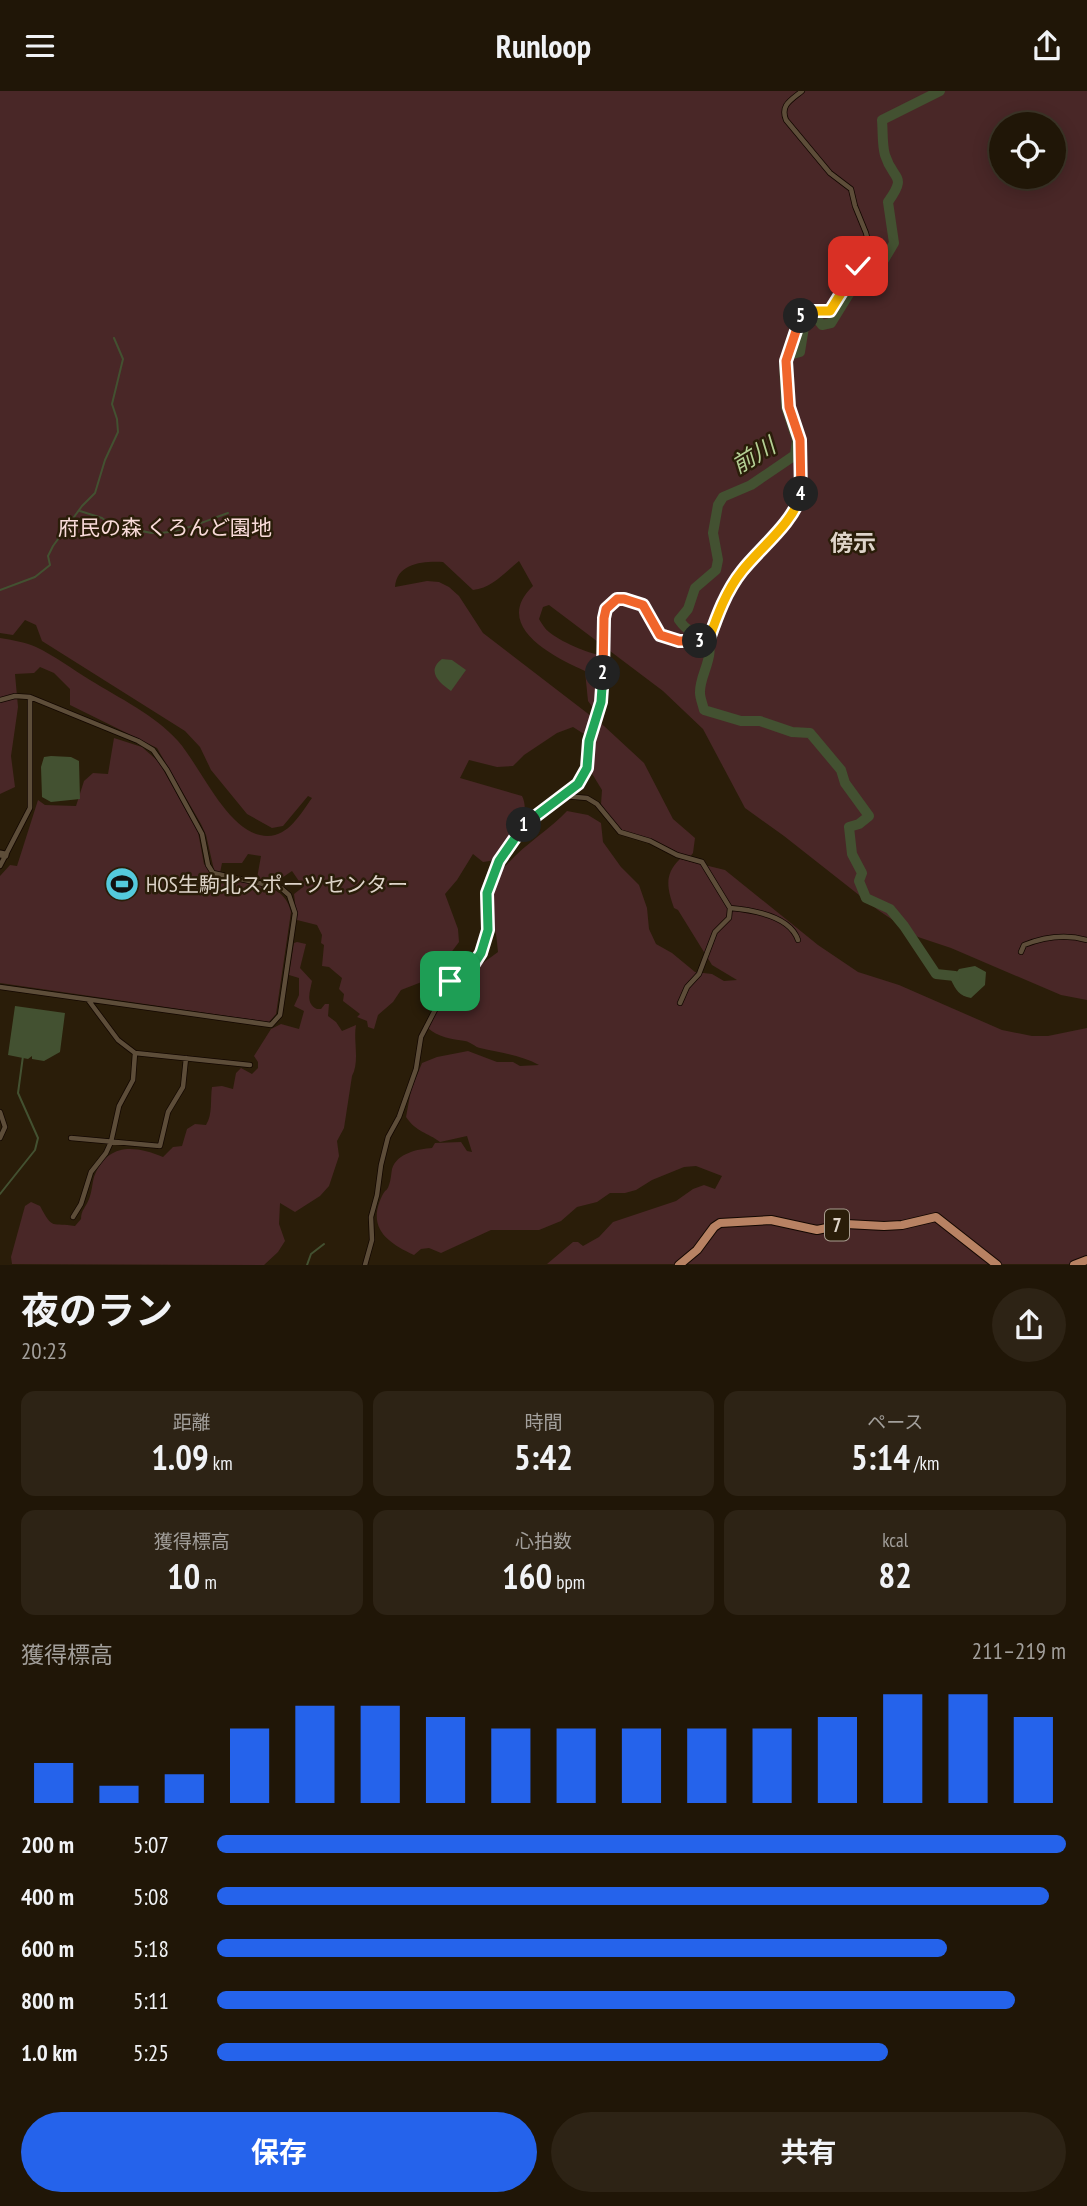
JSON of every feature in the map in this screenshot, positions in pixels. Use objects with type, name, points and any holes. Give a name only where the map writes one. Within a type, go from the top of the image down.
[{"type":"main road","name":"7","points":[[679,1265],[697,1250],[720,1223],[771,1220],[817,1230],[846,1224],[902,1225],[931,1216],[948,1224],[997,1265]]},
{"type":"main road","points":[[1074,1265],[1087,1260]]},
{"type":"street","points":[[365,1265],[372,1240],[371,1217],[388,1137],[399,1117],[416,1069],[421,1037],[450,981],[457,973],[472,967],[481,953],[488,930],[487,893],[499,861],[529,820],[578,784],[587,768],[589,741],[603,692],[604,618],[612,602],[624,599],[643,605],[656,633],[664,638],[686,642],[707,640],[740,573],[799,503],[802,492],[800,440],[789,407],[786,358],[794,341],[799,318],[807,311],[828,312],[833,308],[863,257],[868,241],[851,189],[830,173],[782,112],[783,107],[802,91]]},
{"type":"street","points":[[0,700],[15,696],[30,697],[120,733],[153,750],[202,834],[208,865],[213,873],[226,878],[275,885],[289,895],[294,906],[279,1015],[271,1025],[0,987]]},
{"type":"street","points":[[0,866],[3,854],[30,808],[30,697]]},
{"type":"street","points":[[563,796],[587,798],[597,804],[620,832],[702,862],[730,908],[729,918],[715,932],[699,974],[687,987],[680,1003]]},
{"type":"street","points":[[730,908],[752,910],[766,917],[783,919],[798,940]]},
{"type":"street","points":[[1021,952],[1024,945],[1040,938],[1066,937],[1087,940]]},
{"type":"street","points":[[89,1001],[118,1039],[135,1053],[250,1065]]},
{"type":"street","points":[[73,1217],[81,1204],[91,1172],[111,1142],[118,1106],[133,1080],[135,1053]]},
{"type":"street","points":[[71,1138],[160,1146],[168,1112],[183,1087],[186,1058]]},
{"type":"street","points":[[0,1112],[5,1127],[0,1138]]},
{"type":"green space","name":"府民の森 くろんど園地","points":[[0,91],[1087,91],[1087,1000],[1061,995],[951,948],[918,937],[878,910],[745,808],[703,729],[663,691],[549,605],[543,607],[539,619],[549,632],[590,653],[602,655],[601,693],[597,713],[588,701],[585,671],[544,649],[523,627],[519,614],[522,601],[533,586],[519,561],[492,583],[473,590],[443,562],[435,562],[406,568],[397,579],[395,587],[427,581],[439,582],[449,587],[459,596],[483,633],[604,726],[644,763],[673,819],[695,838],[693,853],[689,858],[656,841],[624,832],[615,825],[601,804],[602,790],[591,772],[592,759],[584,734],[573,727],[557,733],[524,755],[513,766],[497,767],[469,760],[460,778],[522,796],[525,804],[522,821],[496,860],[483,862],[473,854],[445,894],[458,929],[459,942],[432,978],[401,990],[393,1002],[378,1015],[374,1029],[368,1027],[367,1021],[357,1017],[360,1014],[343,1001],[344,994],[339,989],[342,978],[329,967],[322,966],[324,945],[321,943],[322,935],[317,925],[297,920],[294,894],[303,887],[292,871],[276,882],[257,878],[261,856],[248,854],[242,863],[222,863],[220,873],[214,870],[201,824],[157,748],[70,705],[70,689],[54,673],[40,667],[34,673],[15,674],[18,707],[11,756],[15,787],[0,794],[0,638],[43,651],[159,723],[178,741],[225,809],[248,830],[269,836],[284,831],[297,819],[312,798],[308,796],[283,826],[272,828],[247,814],[211,770],[200,747],[185,731],[42,641],[36,625],[25,620],[13,635],[0,633]]},
{"type":"green space","name":"HOS生駒北スポーツセンター","points":[[114,738],[142,747],[159,762],[198,832],[204,864],[214,878],[271,888],[287,901],[291,912],[276,1014],[269,1022],[0,983],[0,876],[10,865],[17,866],[38,800],[45,805],[76,806],[84,781],[93,773],[108,774]]},
{"type":"green space","points":[[567,811],[588,815],[601,823],[603,842],[621,867],[639,885],[647,908],[649,929],[656,944],[695,972],[712,974],[724,981],[737,980],[712,965],[678,910],[674,908],[668,882],[671,870],[680,859],[725,870],[818,945],[858,972],[899,985],[1002,1030],[1048,1036],[1087,1028],[1087,1264],[547,1264],[573,1242],[583,1246],[599,1237],[613,1222],[676,1201],[704,1185],[715,1189],[722,1176],[696,1166],[684,1167],[652,1180],[636,1190],[610,1193],[597,1202],[577,1207],[561,1221],[539,1230],[491,1230],[441,1253],[429,1248],[421,1249],[414,1255],[387,1239],[378,1224],[378,1206],[388,1188],[392,1169],[398,1159],[415,1151],[432,1148],[435,1143],[461,1142],[467,1151],[472,1152],[467,1136],[440,1142],[418,1129],[406,1117],[411,1090],[422,1063],[468,1051],[497,1062],[513,1062],[520,1066],[539,1065],[440,1036],[428,1028],[454,979],[472,971],[498,952],[496,933],[488,909],[491,890],[498,876],[519,852]]},
{"type":"green space","points":[[294,943],[306,944],[300,968],[312,981],[309,997],[311,1004],[321,1009],[325,1004],[329,1004],[328,1016],[342,1031],[356,1025],[356,1057],[344,1128],[337,1141],[339,1156],[329,1186],[320,1196],[295,1212],[280,1203],[279,1224],[285,1241],[278,1252],[264,1265],[12,1264],[11,1257],[25,1206],[31,1202],[40,1206],[54,1224],[75,1226],[81,1219],[89,1199],[94,1177],[106,1158],[122,1150],[132,1149],[163,1157],[173,1147],[182,1146],[187,1129],[195,1124],[206,1125],[212,1087],[233,1089],[236,1073],[241,1068],[252,1074],[258,1068],[254,1056],[271,1029],[281,1024],[299,1029],[304,1011],[294,1006],[299,995],[299,978],[289,975]]},
{"type":"shaded area","points":[[442,659],[452,660],[466,670],[451,691],[436,677],[435,668]]},
{"type":"shaded area","points":[[44,757],[71,757],[79,761],[80,799],[51,802],[42,797],[41,767]]},
{"type":"shaded area","points":[[975,966],[986,972],[985,985],[971,998],[958,992],[951,980],[959,969]]},
{"type":"shaded area","points":[[15,1006],[65,1013],[60,1052],[44,1061],[32,1059],[32,1056],[28,1059],[8,1055]]},
{"type":"waterway","name":"前川","points":[[940,91],[882,120],[885,155],[898,182],[888,202],[894,243],[869,285],[852,289],[831,323],[822,325],[814,315],[805,321],[800,352],[789,355],[784,361],[786,407],[797,440],[795,455],[751,485],[723,497],[718,505],[713,533],[718,560],[716,570],[695,588],[688,609],[679,620],[690,631],[705,636],[710,650],[700,686],[704,710],[741,721],[760,721],[792,732],[810,733],[841,770],[845,783],[869,816],[859,824],[849,827],[852,854],[862,873],[859,881],[866,898],[890,909],[936,974],[955,976]]},
{"type":"waterway","points":[[0,590],[35,577],[50,565],[48,556],[53,546],[82,506],[95,493],[105,460],[118,432],[112,404],[123,359],[114,338]]},
{"type":"waterway","points":[[80,511],[102,518],[111,525],[154,533],[182,529],[228,513]]},
{"type":"waterway","points":[[0,1194],[35,1150],[38,1138],[18,1093],[23,1056]]},
{"type":"waterway","points":[[307,1265],[311,1254],[324,1244]]},
{"type":"place","name":"HOS生駒北スポーツセンター","points":[[122,884]]},
{"type":"district","name":"傍示","points":[[853,542]]},
{"type":"route","points":[[450,981],[457,973],[472,967],[481,953],[488,930],[487,893],[496,875],[499,861],[512,841],[529,820],[578,784],[584,776],[589,741],[603,692],[606,609],[617,599],[634,601],[643,605],[656,633],[664,638],[686,642],[709,639],[716,617],[740,573],[799,503],[802,492],[800,440],[789,407],[786,355],[794,341],[799,318],[807,311],[830,311],[858,266]]}]
